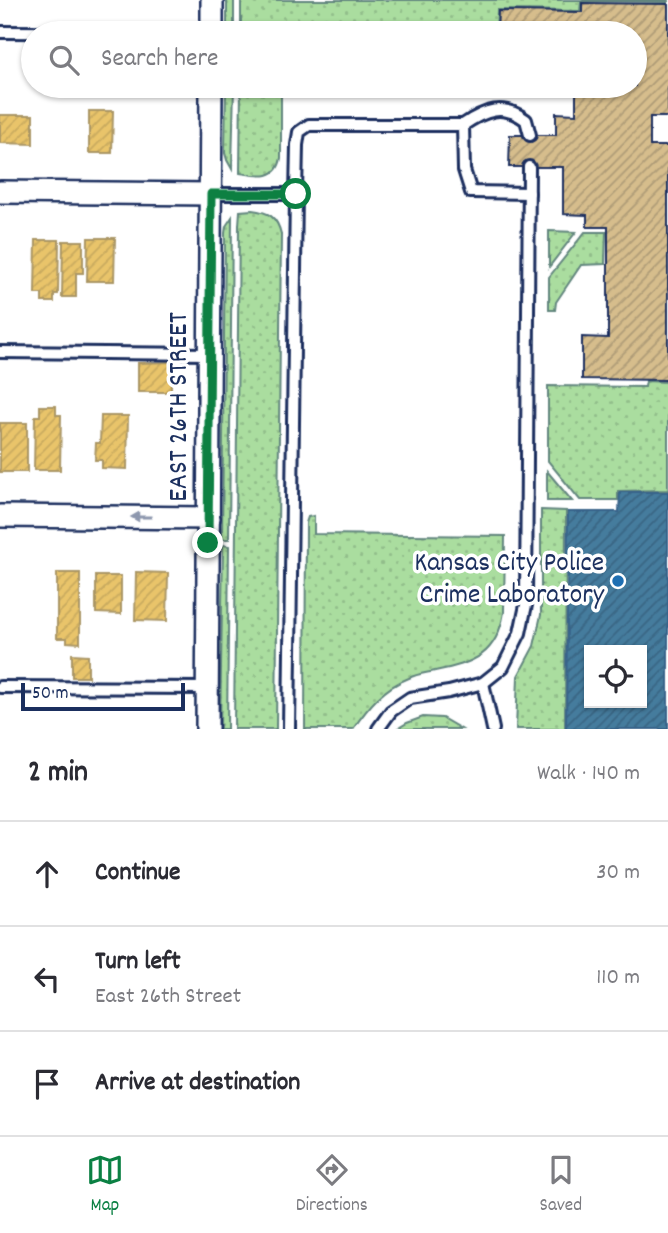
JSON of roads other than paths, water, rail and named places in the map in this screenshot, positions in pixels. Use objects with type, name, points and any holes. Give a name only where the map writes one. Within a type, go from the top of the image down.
[{"type":"street","points":[[212,0],[212,21]]},
{"type":"street","name":"EAST 26TH STREET","points":[[207,729],[211,98]]},
{"type":"street","points":[[0,192],[211,194]]},
{"type":"street","points":[[0,516],[209,518]]},
{"type":"lane","points":[[0,32],[21,32]]},
{"type":"lane","points":[[289,729],[299,132],[309,125],[463,125],[495,109],[515,111],[526,120],[530,135]]},
{"type":"lane","points":[[463,125],[464,170],[471,192],[529,192]]},
{"type":"lane","points":[[378,729],[391,711],[410,698],[483,683],[503,667],[520,634],[526,605],[529,167]]},
{"type":"lane","points":[[211,194],[296,194]]},
{"type":"lane","points":[[0,352],[210,354]]},
{"type":"lane","points":[[483,683],[493,729]]},
{"type":"lane","points":[[0,688],[207,688]]},
{"type":"place","name":"Kansas City Police Crime Laboratory","points":[[618,581]]}]
